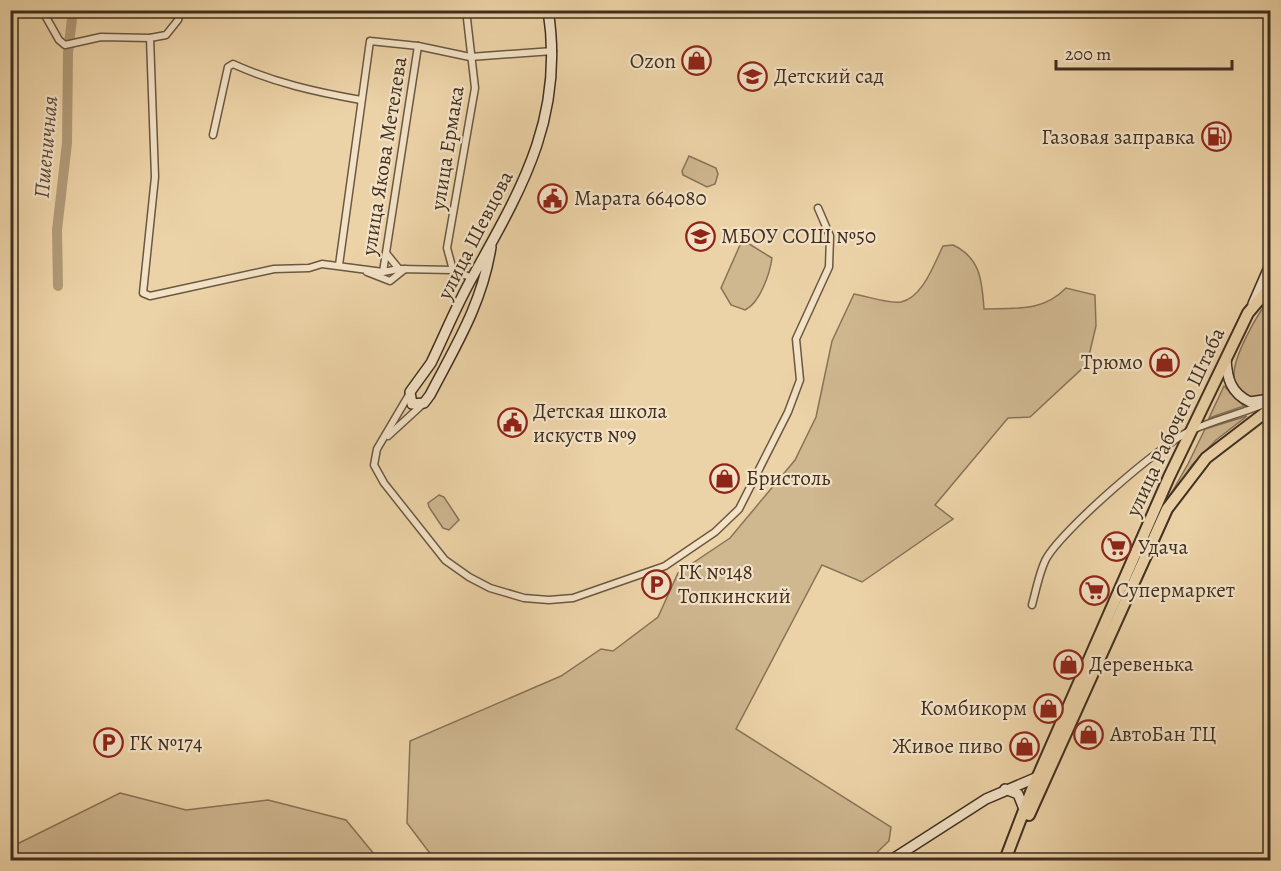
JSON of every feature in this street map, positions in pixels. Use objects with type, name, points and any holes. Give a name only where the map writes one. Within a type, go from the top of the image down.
[{"type":"main road","name":"улица Шевцова","points":[[410,392],[431,363],[472,278],[491,247],[541,138],[551,82],[553,51],[548,10]]},
{"type":"main road","points":[[410,392],[412,404],[424,403],[481,293],[491,247]]},
{"type":"main road","name":"улица Рабочего Штаба","points":[[1005,861],[1024,809],[1191,430],[1270,265]]},
{"type":"main road","points":[[1248,313],[1270,287]]},
{"type":"main road","points":[[1226,357],[1227,375],[1234,391],[1250,402],[1270,400]]},
{"type":"main road","name":"улица Рабочего Штаба","points":[[1012,861],[1040,790],[1167,509],[1206,458],[1270,409]]},
{"type":"main road","points":[[891,861],[1005,789],[1049,773]]},
{"type":"main road","points":[[1038,777],[1040,790]]},
{"type":"main road","points":[[1005,789],[1018,794],[1022,799],[1024,809]]},
{"type":"street","points":[[42,10],[59,40],[65,45],[101,37],[150,38],[166,35],[178,20],[181,10]]},
{"type":"street","name":"улица Ермака","points":[[453,270],[447,248],[475,88],[466,10]]},
{"type":"street","points":[[150,38],[155,177],[143,293],[150,296],[169,293],[274,269],[339,265],[382,272],[402,269],[453,270],[472,278]]},
{"type":"street","points":[[339,265],[370,41],[418,46],[470,57],[553,51]]},
{"type":"street","name":"улица Якова Метелева","points":[[382,272],[418,46]]},
{"type":"street","points":[[213,135],[228,67],[233,64],[262,77],[305,90],[361,100]]},
{"type":"street","name":"улица Шевцова","points":[[410,392],[374,457],[374,465],[384,483],[445,560],[490,588],[524,598],[549,600],[573,598],[665,566],[715,532],[739,509],[788,412],[800,380],[796,339],[829,267],[830,236],[818,208]]},
{"type":"street","points":[[386,252],[402,269]]},
{"type":"street","points":[[355,266],[390,280],[402,269]]},
{"type":"street","points":[[1032,605],[1046,560],[1057,544],[1079,521],[1166,445],[1191,430],[1270,400]]},
{"type":"street","points":[[382,441],[424,403]]},
{"type":"shaded area","points":[[689,156],[716,168],[718,174],[715,184],[707,187],[683,175],[682,171]]},
{"type":"shaded area","points":[[746,242],[772,258],[767,279],[760,294],[745,310],[731,305],[721,288],[740,245]]},
{"type":"shaded area","points":[[953,245],[962,250],[975,264],[981,280],[984,309],[1038,305],[1057,296],[1066,288],[1095,295],[1096,326],[1087,364],[1030,417],[1008,418],[935,505],[953,519],[862,582],[822,565],[736,729],[891,827],[889,841],[869,860],[435,860],[407,823],[410,741],[561,676],[601,649],[613,651],[658,617],[678,573],[730,538],[795,460],[816,417],[832,341],[854,294],[890,302],[909,299],[922,287],[943,246]]},
{"type":"shaded area","points":[[1270,298],[1270,398],[1250,399],[1235,383],[1235,368],[1247,335]]},
{"type":"shaded area","points":[[1224,386],[1244,406],[1209,418]]},
{"type":"shaded area","points":[[1247,416],[1216,440],[1192,465],[1164,508],[1083,680],[1150,530],[1188,464],[1205,429]]},
{"type":"shaded area","points":[[439,495],[444,497],[459,520],[449,530],[443,528],[429,507],[428,503]]},
{"type":"shaded area","points":[[120,793],[186,810],[268,800],[346,820],[379,860],[11,860],[11,847]]},
{"type":"waterway","name":"Пшеничная","points":[[58,286],[57,230],[67,143],[68,53],[73,10]]},
{"type":"place","name":"Ozon","points":[[697,61]]},
{"type":"place","name":"Детский сад","points":[[753,76]]},
{"type":"place","name":"Газовая заправка","points":[[1216,137]]},
{"type":"place","name":"Марата 664080","points":[[553,198]]},
{"type":"place","name":"МБОУ СОШ №50","points":[[700,236]]},
{"type":"place","name":"Трюмо","points":[[1164,362]]},
{"type":"place","name":"Детская школа искуств №9","points":[[512,423]]},
{"type":"place","name":"Бристоль","points":[[725,478]]},
{"type":"place","name":"Удача","points":[[1117,547]]},
{"type":"place","name":"ГК №148 Топкинский","points":[[657,584]]},
{"type":"place","name":"Супермаркет","points":[[1095,590]]},
{"type":"place","name":"Деревенька","points":[[1068,664]]},
{"type":"place","name":"Комбикорм","points":[[1048,708]]},
{"type":"place","name":"АвтоБан ТЦ","points":[[1089,734]]},
{"type":"place","name":"ГК №174","points":[[108,743]]},
{"type":"place","name":"Живое пиво","points":[[1024,746]]}]
